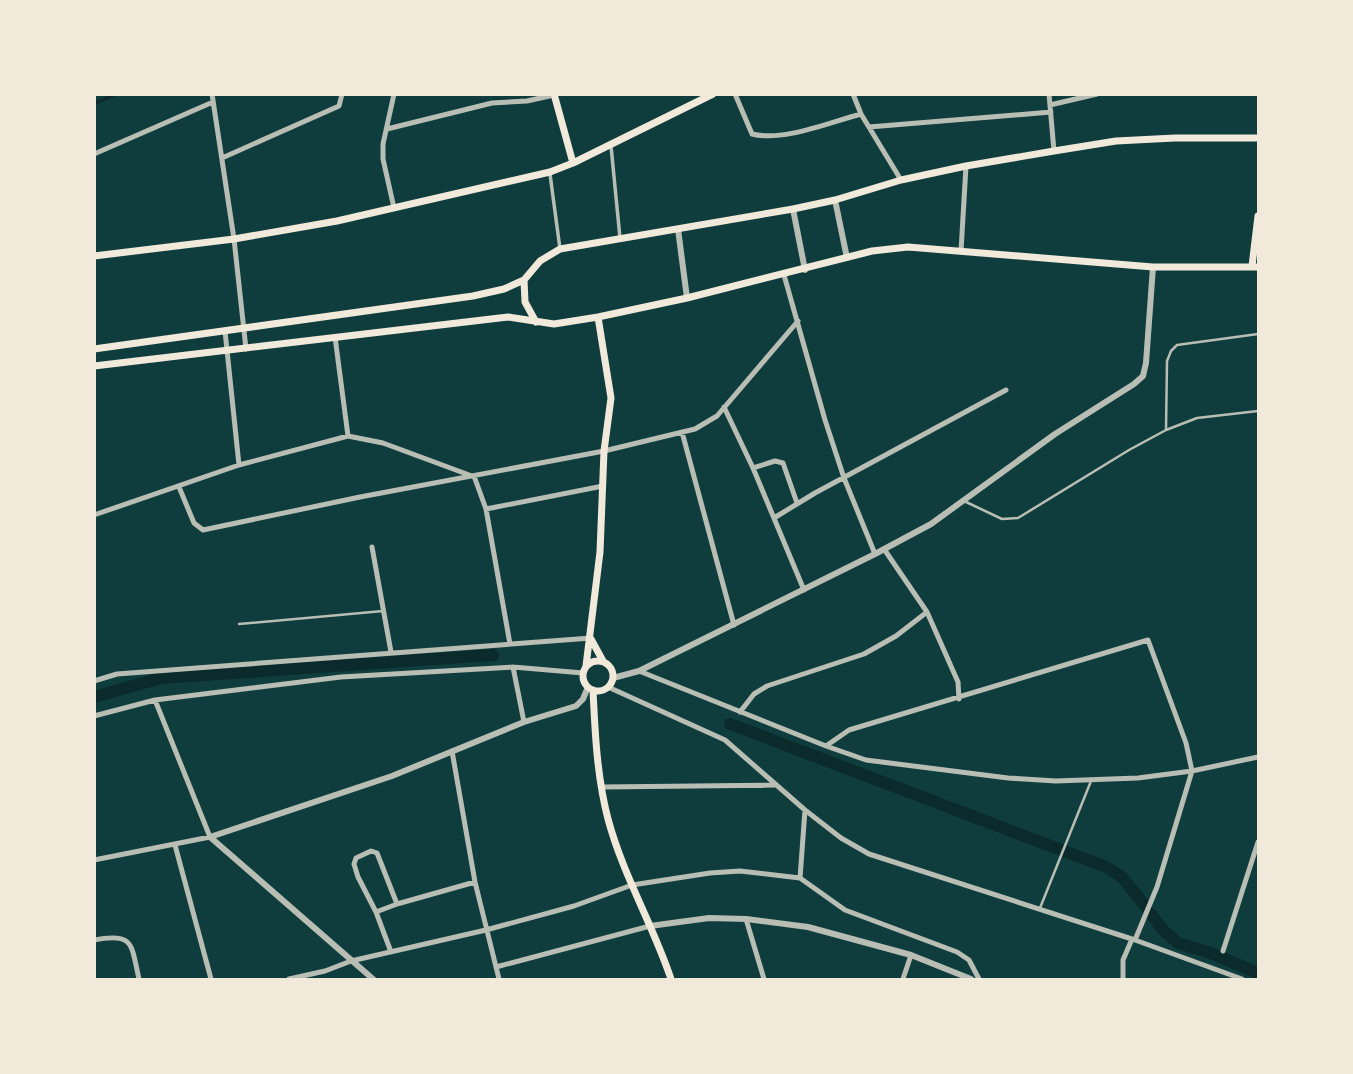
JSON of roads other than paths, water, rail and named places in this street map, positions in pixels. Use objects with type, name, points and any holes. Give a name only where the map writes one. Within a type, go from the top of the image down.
[{"type":"main road","points":[[554,94],[573,163]]},
{"type":"main road","points":[[94,256],[234,239],[337,221],[550,172],[713,94]]},
{"type":"main road","points":[[94,349],[473,296],[504,289],[524,280],[540,261],[560,249],[793,209],[966,166],[1116,141],[1258,138]]},
{"type":"main road","points":[[94,366],[508,317],[554,324],[687,298],[872,251],[908,247],[1153,267],[1255,267],[1258,216]]},
{"type":"main road","points":[[524,280],[525,302],[537,323]]},
{"type":"main road","points":[[591,638],[603,661],[611,668],[613,678],[608,687],[598,691],[585,683],[585,670],[600,552],[604,451],[611,398],[598,317]]},
{"type":"main road","points":[[585,670],[593,662],[603,661]]},
{"type":"main road","points":[[591,689],[601,787],[609,822],[671,979]]},
{"type":"street","points":[[212,94],[234,239],[246,349]]},
{"type":"street","points":[[222,158],[339,106],[342,94]]},
{"type":"street","points":[[394,94],[383,159],[394,208]]},
{"type":"street","points":[[387,129],[492,103],[527,101],[554,94]]},
{"type":"street","points":[[735,94],[752,134],[768,137],[861,114]]},
{"type":"street","points":[[853,94],[861,114],[901,180]]},
{"type":"street","points":[[1049,94],[1054,151]]},
{"type":"street","points":[[869,127],[1051,108],[1097,94]]},
{"type":"street","points":[[94,154],[213,102]]},
{"type":"street","points":[[611,145],[621,238]]},
{"type":"street","points":[[961,251],[966,166]]},
{"type":"street","points":[[550,172],[560,249]]},
{"type":"street","points":[[835,200],[847,258]]},
{"type":"street","points":[[793,209],[805,270]]},
{"type":"street","points":[[678,229],[687,298]]},
{"type":"street","points":[[613,678],[639,671],[734,625],[930,524],[1055,434],[1134,384],[1143,376],[1153,267]]},
{"type":"street","points":[[784,275],[825,420],[844,478],[875,554]]},
{"type":"street","points":[[179,487],[194,523],[203,530],[604,451],[681,432],[717,416],[798,321]]},
{"type":"street","points":[[225,331],[239,465]]},
{"type":"street","points":[[335,337],[348,436]]},
{"type":"street","points":[[774,518],[1006,390]]},
{"type":"street","points":[[724,407],[753,468],[804,590]]},
{"type":"street","points":[[681,432],[734,625]]},
{"type":"street","points":[[94,515],[239,465],[348,436],[383,443],[474,477],[486,509],[510,644]]},
{"type":"street","points":[[753,468],[775,461],[783,463],[797,503]]},
{"type":"street","points":[[486,509],[603,486]]},
{"type":"street","points":[[372,547],[390,652]]},
{"type":"street","points":[[884,549],[927,612],[958,682],[959,699]]},
{"type":"street","points":[[740,712],[754,694],[767,686],[864,654],[896,636],[927,612]]},
{"type":"street","points":[[94,678],[390,652],[591,638]]},
{"type":"street","points":[[826,746],[849,730],[1148,640],[1186,743],[1192,771],[1157,887],[1123,960],[1123,979]]},
{"type":"street","points":[[513,667],[524,723]]},
{"type":"street","points":[[94,716],[155,700],[341,677],[513,667],[585,670]]},
{"type":"street","points":[[639,671],[866,761],[982,775],[1056,780],[1138,778],[1192,771],[1258,757]]},
{"type":"street","points":[[608,687],[725,740],[805,810],[841,838],[869,854],[1134,939],[1241,979]]},
{"type":"street","points":[[94,860],[210,837],[393,776],[524,723],[576,706],[591,689]]},
{"type":"street","points":[[155,700],[210,837],[373,979]]},
{"type":"street","points":[[452,751],[475,882],[499,979]]},
{"type":"street","points":[[601,787],[775,785]]},
{"type":"street","points":[[800,878],[805,810]]},
{"type":"street","points":[[1223,951],[1258,842]]},
{"type":"street","points":[[175,845],[211,979]]},
{"type":"street","points":[[390,952],[376,912],[355,869],[355,860],[360,855],[371,851],[377,853],[397,904]]},
{"type":"street","points":[[289,979],[574,906],[632,885],[740,871],[800,878],[845,911],[957,952],[969,960],[979,979]]},
{"type":"street","points":[[376,912],[475,882]]},
{"type":"street","points":[[496,967],[650,926],[709,918],[747,919],[808,927],[911,956],[971,979]]},
{"type":"street","points":[[747,919],[764,979]]},
{"type":"street","points":[[94,940],[115,936],[125,939],[131,947],[139,979]]},
{"type":"street","points":[[903,979],[911,956]]},
{"type":"lane","points":[[1166,430],[1167,361],[1171,351],[1177,345],[1258,334]]},
{"type":"lane","points":[[963,500],[1002,519],[1018,518],[1166,430],[1197,418],[1258,411]]},
{"type":"lane","points":[[239,624],[383,611]]},
{"type":"lane","points":[[1040,908],[1092,778]]},
{"type":"waterway","points":[[94,104],[116,94]]},
{"type":"waterway","points":[[94,697],[161,678],[493,655]]},
{"type":"waterway","points":[[730,724],[1106,867],[1122,877],[1146,907]]},
{"type":"waterway","points":[[1151,914],[1163,930],[1178,943],[1208,952],[1258,973]]}]
